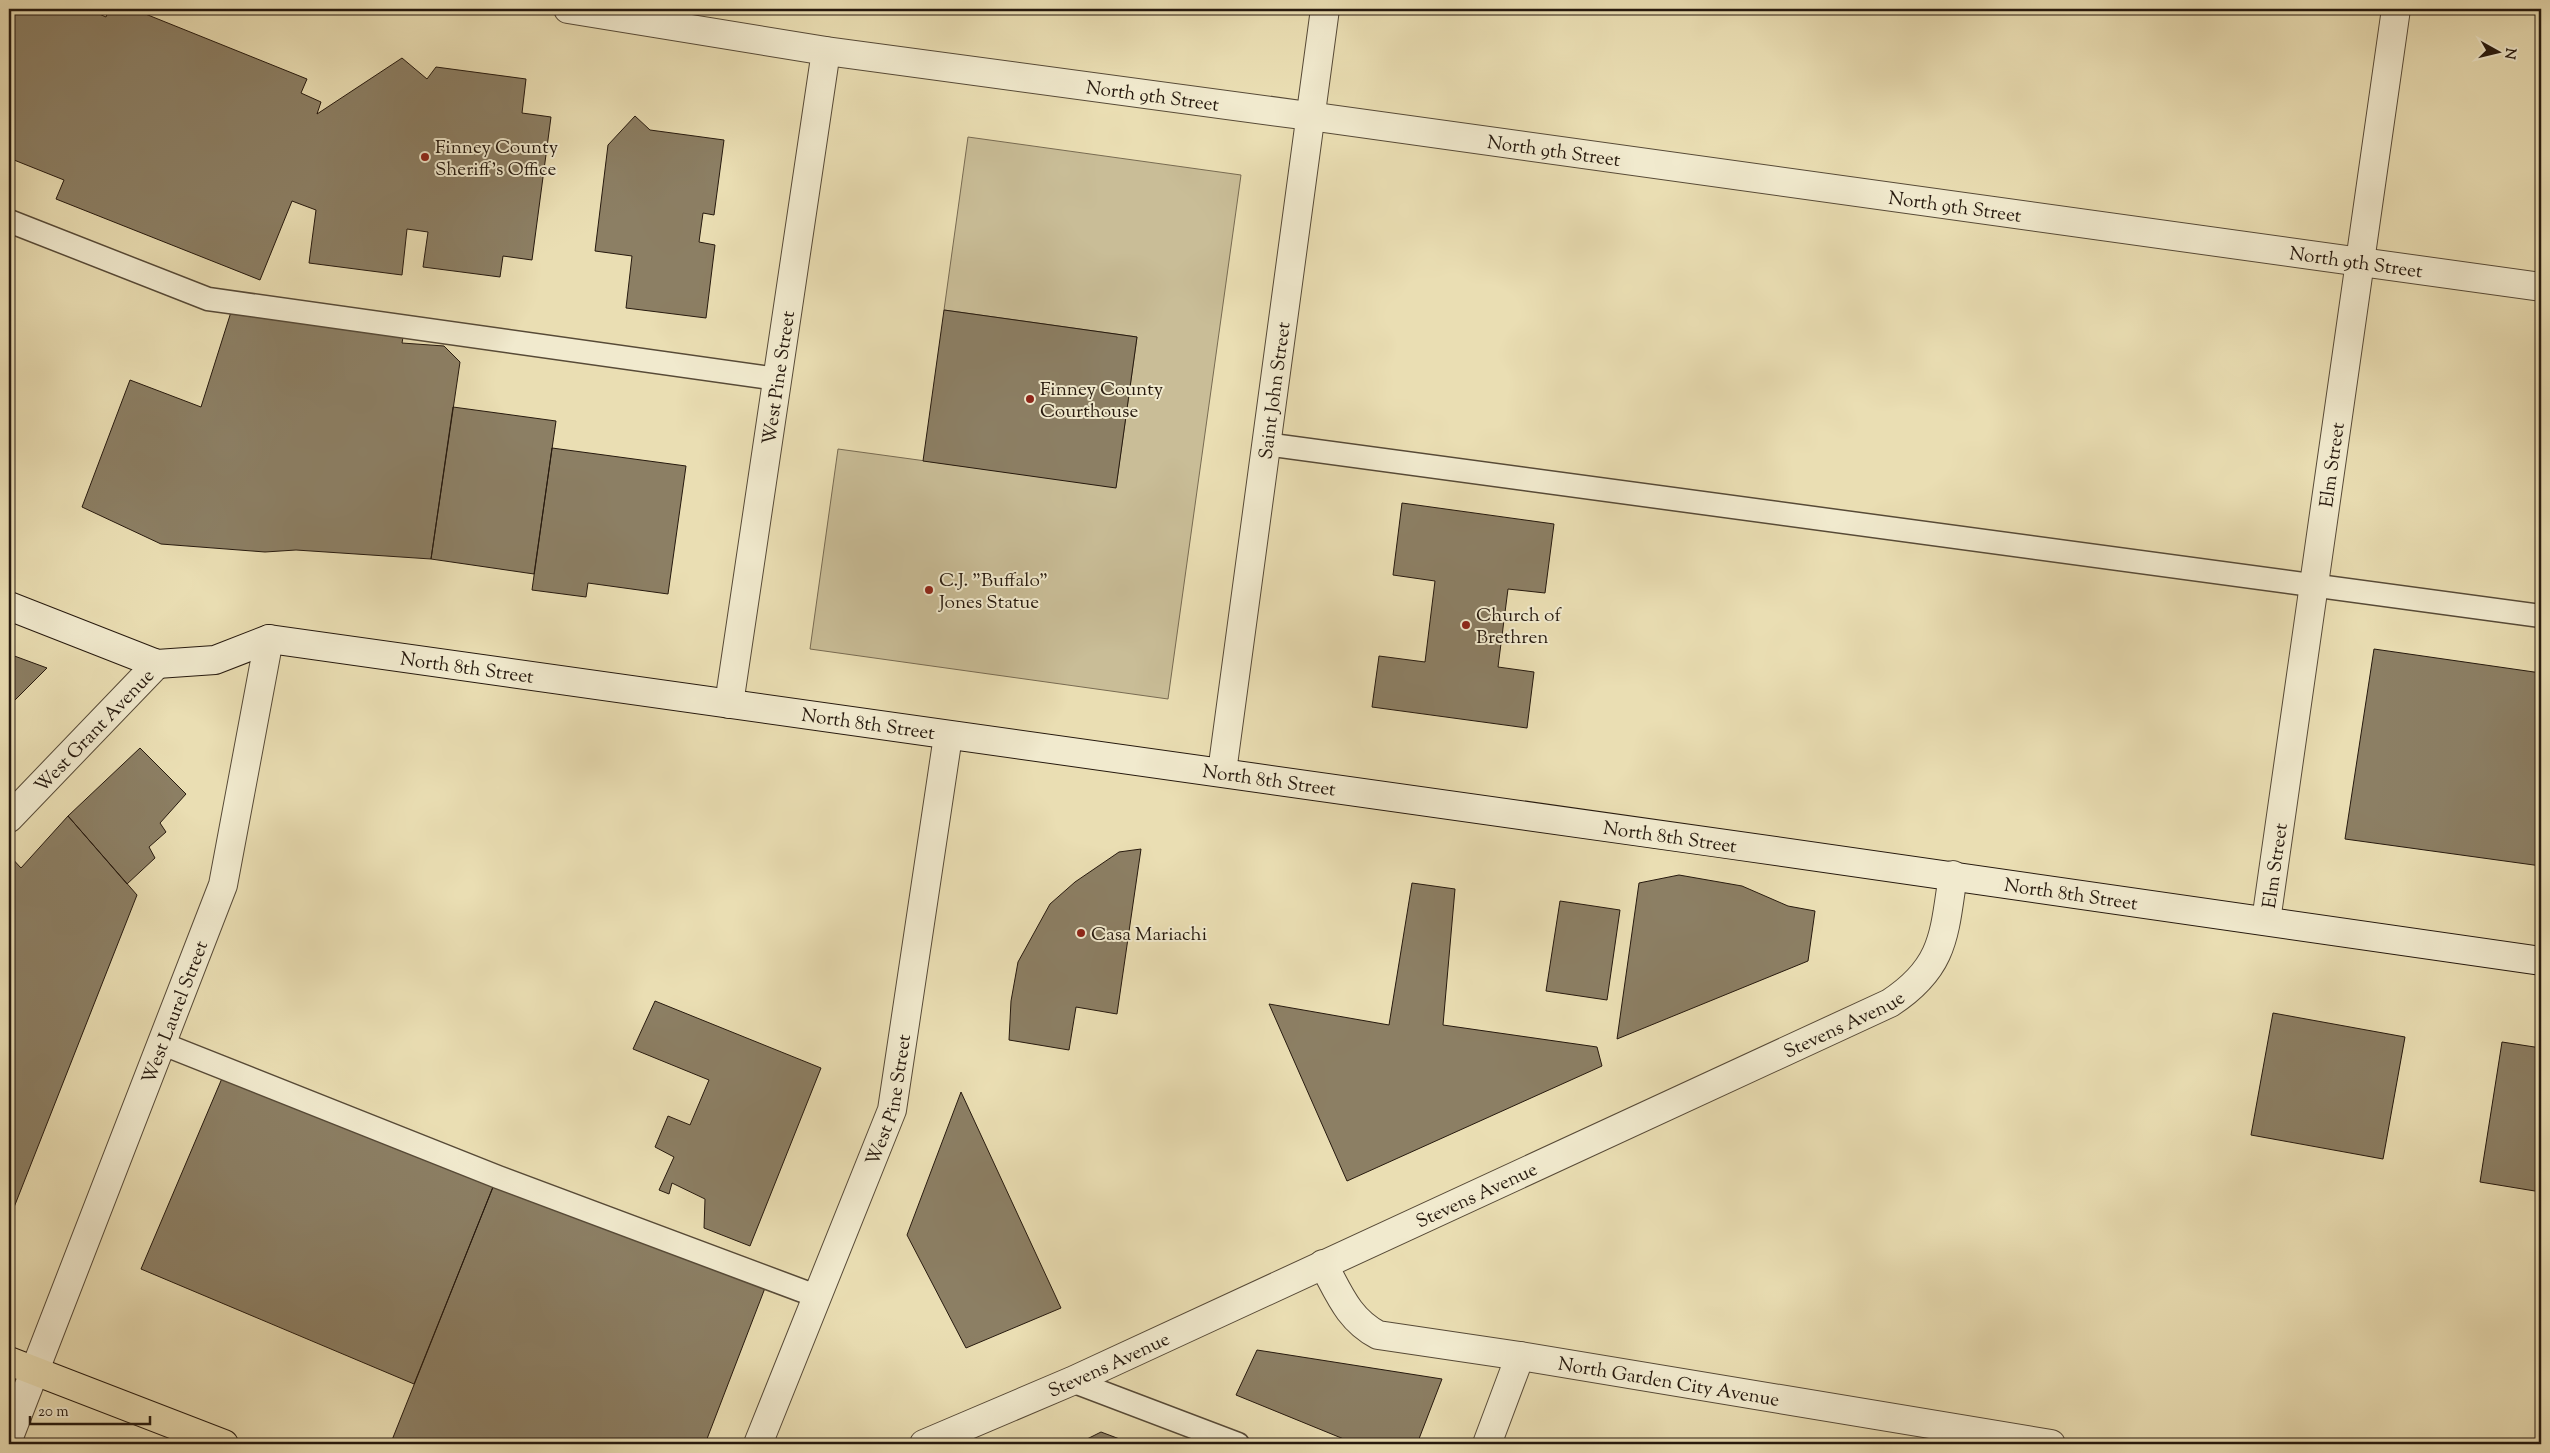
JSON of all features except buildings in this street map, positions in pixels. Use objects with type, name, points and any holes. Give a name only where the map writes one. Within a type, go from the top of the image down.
[{"type":"main road","points":[[9,1361],[224,1444]]},
{"type":"street","name":"North 9th Street","points":[[568,9],[826,51],[1310,116],[2541,287]]},
{"type":"street","name":"Saint John Street","points":[[1222,772],[1325,9]]},
{"type":"street","name":"Elm Street","points":[[2266,921],[2396,9]]},
{"type":"street","name":"West Pine Street","points":[[729,704],[826,51]]},
{"type":"street","name":"North 8th Street","points":[[9,606],[158,664],[215,660],[269,639],[948,736],[1222,772],[1953,874],[2541,961]]},
{"type":"street","name":"West Laurel Street","points":[[9,1437],[223,886],[269,639]]},
{"type":"street","name":"West Grant Avenue","points":[[9,818],[158,664]]},
{"type":"street","name":"West Pine Street","points":[[758,1444],[892,1110],[948,736]]},
{"type":"street","name":"Stevens Avenue","points":[[924,1444],[1072,1381],[1890,1003],[1910,990],[1928,972],[1940,948],[1953,874]]},
{"type":"street","name":"North Garden City Avenue","points":[[1323,1264],[1351,1314],[1362,1327],[1378,1335],[1520,1356],[2051,1444]]},
{"type":"street","points":[[1486,1444],[1520,1356]]},
{"type":"lane","points":[[9,221],[208,299],[778,379]]},
{"type":"lane","points":[[1265,444],[2313,587],[2541,616]]},
{"type":"lane","points":[[162,1044],[489,1173],[816,1296]]},
{"type":"lane","points":[[1072,1381],[1238,1444]]},
{"type":"shaded area","points":[[968,137],[1241,175],[1168,699],[810,649],[838,449],[1116,487],[1137,337],[944,310]]},
{"type":"place","name":"Finney County Sheriff's Office","points":[[425,157]]},
{"type":"place","name":"Finney County Courthouse","points":[[1030,399]]},
{"type":"place","name":"C.J. \"Buffalo\" Jones Statue","points":[[929,590]]},
{"type":"place","name":"Church of Brethren","points":[[1466,625]]},
{"type":"place","name":"Casa Mariachi","points":[[1081,933]]}]
